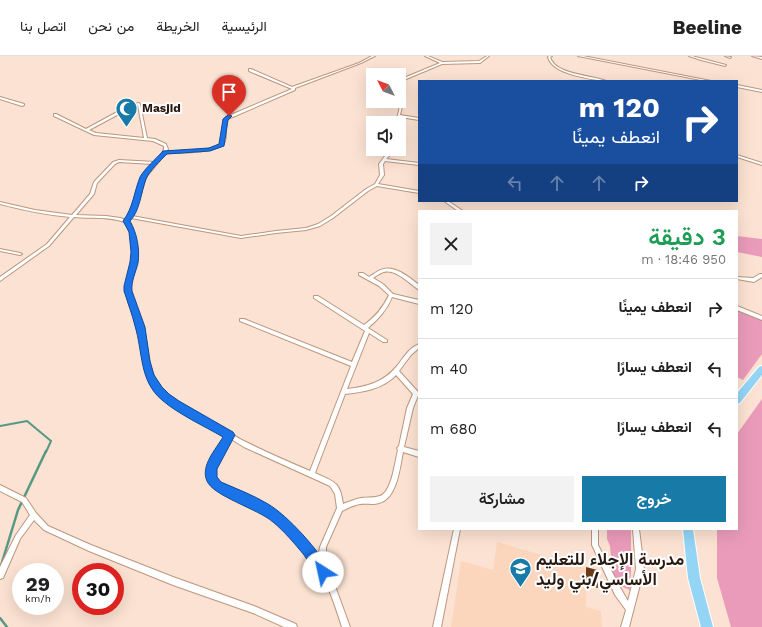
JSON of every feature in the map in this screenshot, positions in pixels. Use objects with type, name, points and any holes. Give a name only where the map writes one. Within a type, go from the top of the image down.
[{"type":"main road","points":[[738,398],[762,369]]},
{"type":"main road","points":[[688,530],[688,542],[694,578],[707,627]]},
{"type":"street","points":[[165,152],[210,150],[218,147],[223,141],[225,121],[227,118],[292,90],[293,88],[360,63],[374,56]]},
{"type":"street","points":[[426,56],[442,63]]},
{"type":"street","points":[[406,78],[442,63],[480,62],[488,56]]},
{"type":"street","points":[[551,56],[549,58],[550,61],[564,72],[600,80]]},
{"type":"street","points":[[579,56],[705,80]]},
{"type":"street","points":[[690,56],[725,65]]},
{"type":"street","points":[[753,56],[762,58]]},
{"type":"street","points":[[250,70],[293,88]]},
{"type":"street","points":[[738,86],[762,91]]},
{"type":"street","points":[[0,98],[23,105]]},
{"type":"street","points":[[86,130],[131,106],[139,104],[146,139]]},
{"type":"street","points":[[399,116],[401,108]]},
{"type":"street","points":[[55,115],[86,130],[103,136],[146,139],[165,145],[165,152],[144,177],[139,194],[128,219],[133,232],[134,252],[134,262],[128,291],[140,327],[150,376],[165,397],[253,448],[334,486],[338,493],[340,508],[323,547],[323,572]]},
{"type":"street","points":[[406,117],[418,118]]},
{"type":"street","points":[[376,186],[382,175],[381,165],[386,156]]},
{"type":"street","points":[[738,156],[762,164]]},
{"type":"street","points":[[384,160],[418,164]]},
{"type":"street","points":[[0,279],[48,245],[92,194],[95,183],[114,163],[119,161],[156,163]]},
{"type":"street","points":[[0,203],[24,209],[72,216],[128,219],[241,237],[306,229],[319,225],[368,190],[376,186],[418,192]]},
{"type":"street","points":[[447,202],[459,210]]},
{"type":"street","points":[[0,250],[20,254]]},
{"type":"street","points":[[370,278],[383,270],[388,269],[409,280],[418,287]]},
{"type":"street","points":[[362,274],[381,285],[391,295],[418,302]]},
{"type":"street","points":[[738,278],[754,280],[762,274]]},
{"type":"street","points":[[311,475],[366,329],[385,308],[391,295]]},
{"type":"street","points":[[316,297],[385,341]]},
{"type":"street","points":[[738,308],[762,318]]},
{"type":"street","points":[[242,320],[353,365]]},
{"type":"street","points":[[343,392],[374,386],[385,381],[396,372],[413,349],[418,346]]},
{"type":"street","points":[[340,508],[360,501],[379,500],[385,497],[390,491],[395,476],[410,408],[418,393],[396,372]]},
{"type":"street","points":[[230,435],[211,468],[211,479],[217,486],[265,508],[278,518],[308,550],[323,572],[335,596],[346,627]]},
{"type":"street","points":[[400,448],[418,454]]},
{"type":"street","points":[[0,488],[24,500],[34,515],[46,528],[89,548],[173,581],[254,610],[293,627]]},
{"type":"street","points":[[0,575],[18,537],[34,515]]},
{"type":"street","points":[[437,627],[457,530]]},
{"type":"street","points":[[595,530],[595,545],[618,592],[629,609]]},
{"type":"street","points":[[625,627],[640,569],[636,530]]},
{"type":"shaded area","points":[[738,236],[762,239],[762,257],[738,252]]},
{"type":"shaded area","points":[[738,308],[762,319],[762,354],[743,380],[738,378]]},
{"type":"shaded area","points":[[762,399],[762,627],[731,627],[717,578],[717,530],[738,530],[738,433]]},
{"type":"shaded area","points":[[607,530],[631,530],[630,590],[618,585],[613,577],[610,546],[607,539]]},
{"type":"shaded area","name":"مدرسة الإجلاء للتعليم الأساسي/بني وليد","points":[[497,542],[585,568],[586,607],[601,611],[602,627],[451,627],[461,561],[493,570]]},
{"type":"building","points":[[586,567],[597,570],[598,588],[586,585]]},
{"type":"waterway","points":[[0,426],[27,421],[51,441],[46,452]]},
{"type":"waterway","points":[[0,569],[18,510],[46,451]]},
{"type":"waterway","points":[[0,618],[7,627]]},
{"type":"place","name":"Masjid","points":[[127,128]]},
{"type":"place","name":"مدرسة الإجلاء للتعليم الأساسي/بني وليد","points":[[521,588]]},
{"type":"route","points":[[229,116],[225,119],[222,145],[210,150],[165,152],[144,177],[130,217],[126,221],[133,232],[134,252],[134,262],[128,291],[140,327],[150,376],[158,390],[165,397],[176,404],[230,435],[211,468],[211,479],[217,486],[265,508],[278,518],[308,550],[323,572]]}]
